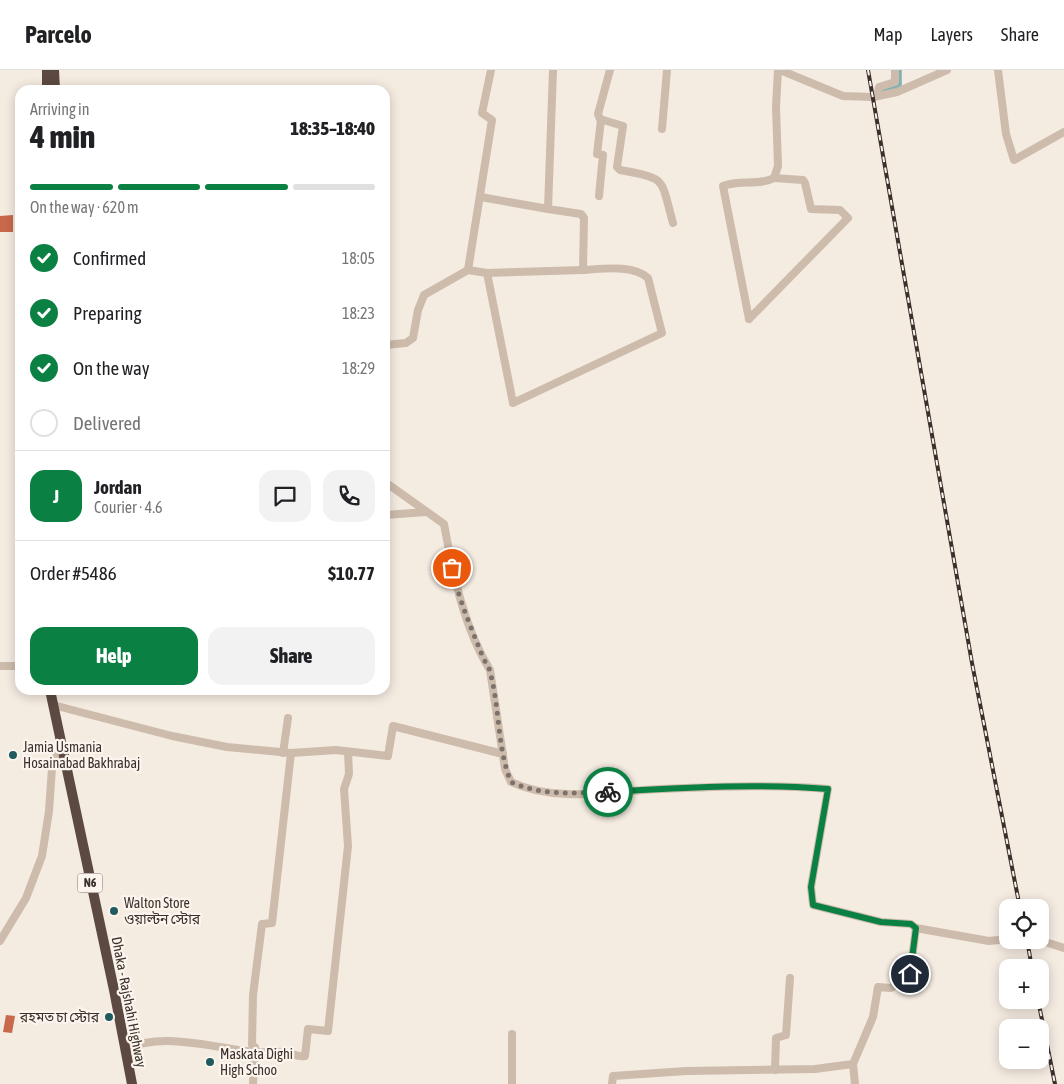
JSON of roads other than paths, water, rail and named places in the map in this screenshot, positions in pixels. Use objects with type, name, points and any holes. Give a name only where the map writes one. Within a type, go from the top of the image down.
[{"type":"highway","points":[[46,70],[47,85]]},
{"type":"highway","points":[[54,70],[55,85]]},
{"type":"highway","name":"Dhaka - Rajshahi Highway","points":[[51,695],[132,1084]]},
{"type":"street","points":[[468,270],[492,120],[482,113],[491,70]]},
{"type":"street","points":[[548,209],[553,70]]},
{"type":"street","points":[[599,196],[603,155],[597,154],[601,120],[598,114],[610,70]]},
{"type":"street","points":[[662,129],[668,70]]},
{"type":"street","points":[[774,178],[803,180],[806,183],[811,209],[840,210],[848,218],[749,319],[723,186],[732,183],[768,182],[774,178],[778,166],[776,107],[779,70],[843,96],[877,96],[897,92],[947,70]]},
{"type":"street","points":[[877,96],[879,87],[895,82],[895,70]]},
{"type":"street","points":[[998,70],[1006,134],[1014,160],[1064,132]]},
{"type":"street","points":[[601,120],[623,126],[617,167],[620,170],[654,176],[661,182],[673,223]]},
{"type":"street","points":[[481,197],[581,214],[584,218],[583,270]]},
{"type":"street","points":[[390,345],[406,343],[413,338],[418,310],[424,295],[468,270],[488,273],[612,268],[642,273],[648,278],[662,333],[513,403],[488,273]]},
{"type":"street","points":[[390,486],[444,524],[455,583],[482,658],[490,670],[505,769],[511,782],[525,788],[562,794],[714,787],[792,786],[828,789],[811,887],[813,905],[881,922],[911,924],[916,928],[989,941],[999,940]]},
{"type":"street","points":[[390,515],[426,512]]},
{"type":"street","points":[[0,666],[15,666]]},
{"type":"street","points":[[53,706],[172,736],[226,747],[287,753],[348,752],[388,756],[393,726],[503,754]]},
{"type":"street","points":[[253,1084],[255,1047],[252,1045],[253,995],[262,924],[272,923],[287,753],[288,718]]},
{"type":"street","points":[[0,941],[26,898],[42,856],[49,811],[52,768],[61,744]]},
{"type":"street","points":[[125,1049],[134,1045],[154,1042],[177,1042],[255,1052],[286,1052],[300,1057],[305,1056],[308,1029],[328,1031],[348,846],[344,789],[349,774],[348,752]]},
{"type":"street","points":[[855,1084],[853,1064],[873,1018],[878,987],[891,988],[910,974],[916,928]]},
{"type":"street","points":[[1049,943],[1064,948]]},
{"type":"street","points":[[775,1070],[776,1038],[786,1035],[790,978]]},
{"type":"street","points":[[512,1034],[512,1084]]},
{"type":"street","points":[[612,1084],[613,1076],[686,1071],[815,1069],[853,1064]]},
{"type":"waterway","points":[[881,91],[899,86],[899,70]]},
{"type":"railway","points":[[868,70],[972,663],[1018,899]]},
{"type":"railway","points":[[1029,949],[1030,959]]},
{"type":"railway","points":[[1040,1009],[1055,1084]]},
{"type":"place","name":"Jamia Usmania Hosainabad Bakhrabaj","points":[[13,755]]},
{"type":"place","name":"Walton Store ওয়াল্টন স্টোর","points":[[114,911]]},
{"type":"place","name":"রহমত চা স্টোর","points":[[109,1017]]},
{"type":"place","name":"Maskata Dighi High Schoo","points":[[210,1062]]}]
